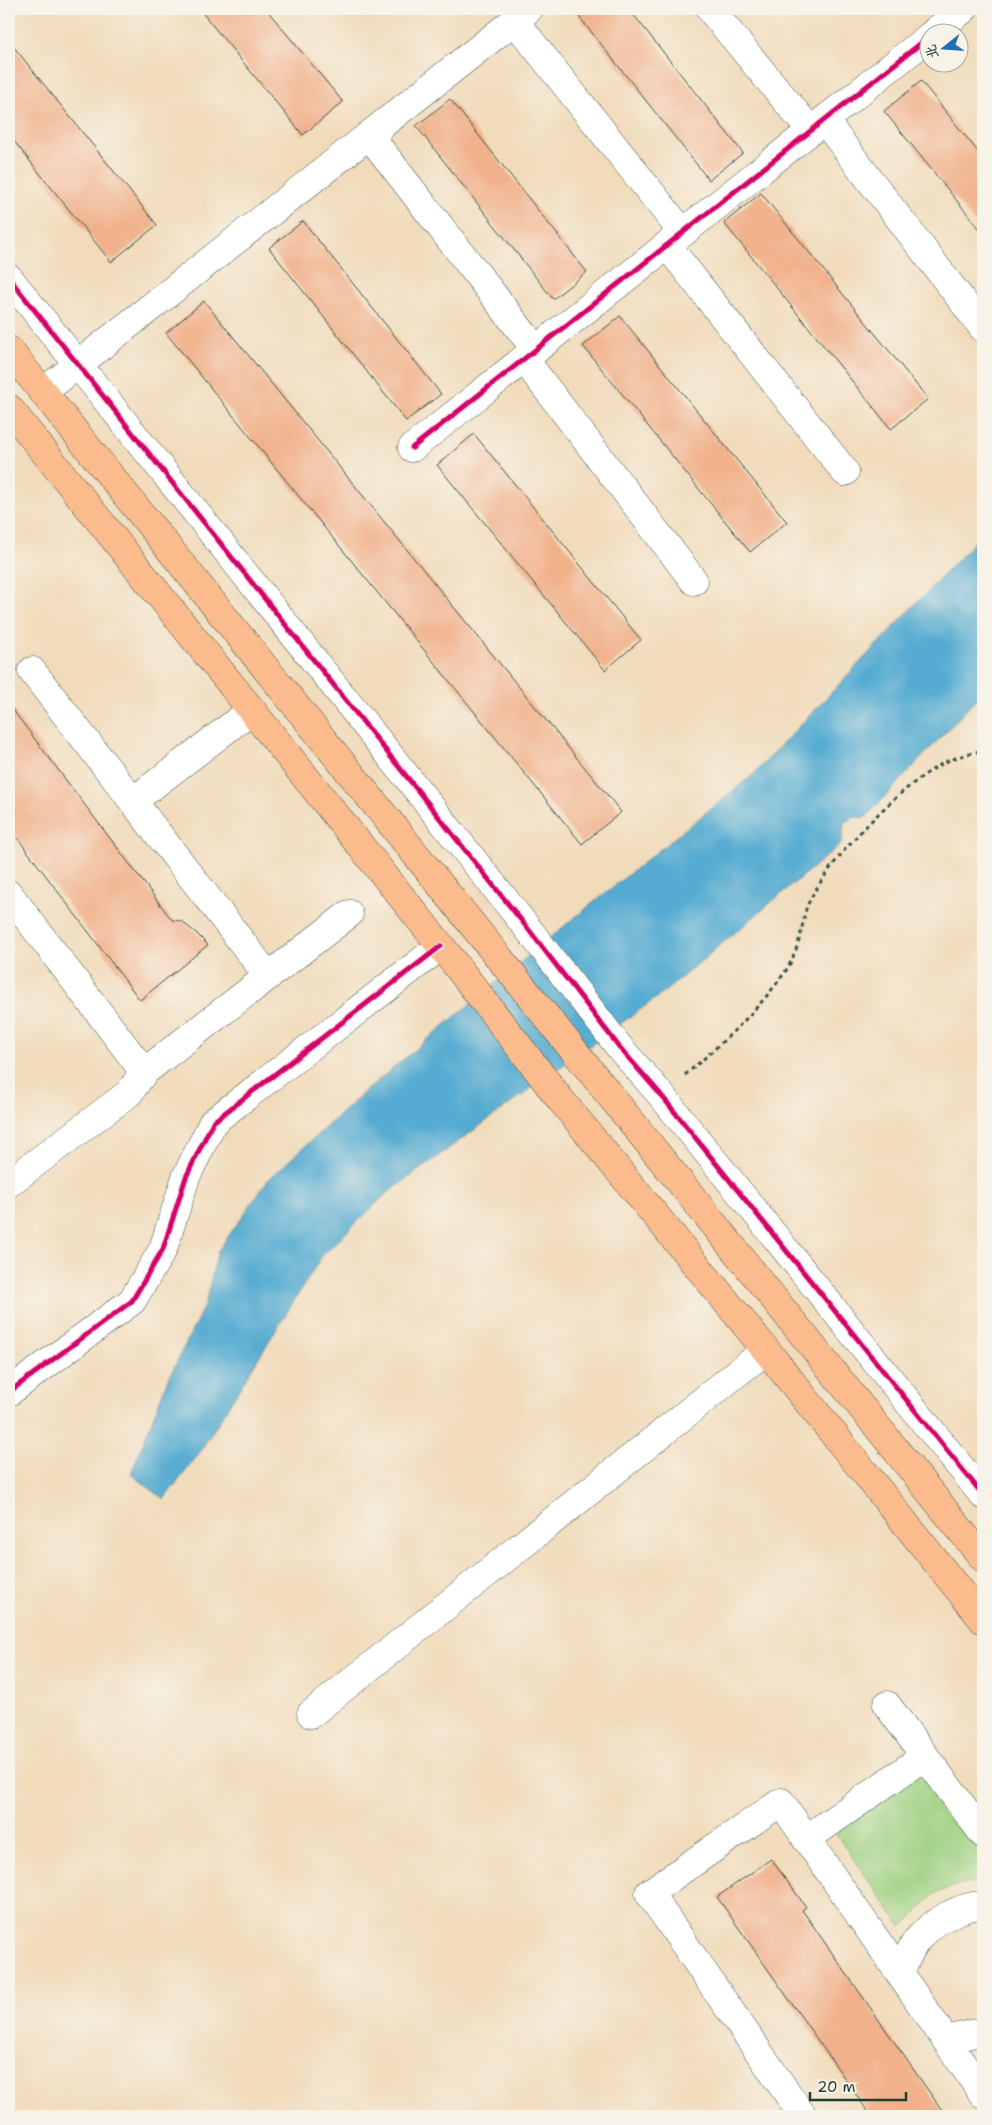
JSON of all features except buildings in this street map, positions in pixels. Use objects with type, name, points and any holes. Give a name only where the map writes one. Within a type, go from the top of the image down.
[{"type":"main road","points":[[9,350],[983,1558]]},
{"type":"main road","points":[[9,408],[441,946],[560,1099],[766,1350],[983,1620]]},
{"type":"street","points":[[710,9],[818,125],[983,328]]},
{"type":"street","points":[[43,392],[522,14],[675,239],[845,472]]},
{"type":"street","points":[[412,448],[818,125],[943,21]]},
{"type":"street","points":[[369,135],[694,581]]},
{"type":"street","points":[[9,278],[529,930],[620,1048],[661,1095],[982,1492]]},
{"type":"street","points":[[32,671],[268,976]]},
{"type":"street","points":[[133,802],[252,710]]},
{"type":"street","points":[[9,894],[144,1072]]},
{"type":"street","points":[[9,1183],[129,1093],[144,1072],[349,914]]},
{"type":"street","points":[[9,1392],[132,1301],[163,1249],[186,1177],[213,1122],[441,946]]},
{"type":"street","points":[[311,1714],[766,1350]]},
{"type":"street","points":[[887,1705],[983,1834]]},
{"type":"street","points":[[806,1839],[925,1756]]},
{"type":"street","points":[[804,2116],[649,1894],[781,1802],[983,2094]]},
{"type":"street","points":[[900,1974],[917,1940],[942,1918],[975,1905],[983,1905]]},
{"type":"street","points":[[946,2040],[983,2031]]},
{"type":"path","points":[[661,1095],[711,1052],[749,1015],[787,971],[800,937],[807,906],[824,875],[872,821],[911,784],[942,763],[983,750]]},
{"type":"green space","points":[[922,1769],[983,1851],[983,1883],[961,1884],[936,1893],[902,1927],[836,1834]]},
{"type":"water","points":[[983,533],[983,692],[866,817],[856,817],[844,822],[842,843],[663,993],[386,1194],[322,1256],[198,1455],[164,1499],[131,1474],[166,1384],[205,1304],[218,1251],[268,1180],[370,1087],[574,918],[753,775]]},
{"type":"cycle path","points":[[412,448],[920,44]]},
{"type":"cycle path","points":[[9,278],[529,930],[620,1048],[661,1095],[983,1495]]},
{"type":"cycle path","points":[[9,1392],[132,1301],[163,1249],[186,1177],[213,1122],[441,946]]}]
